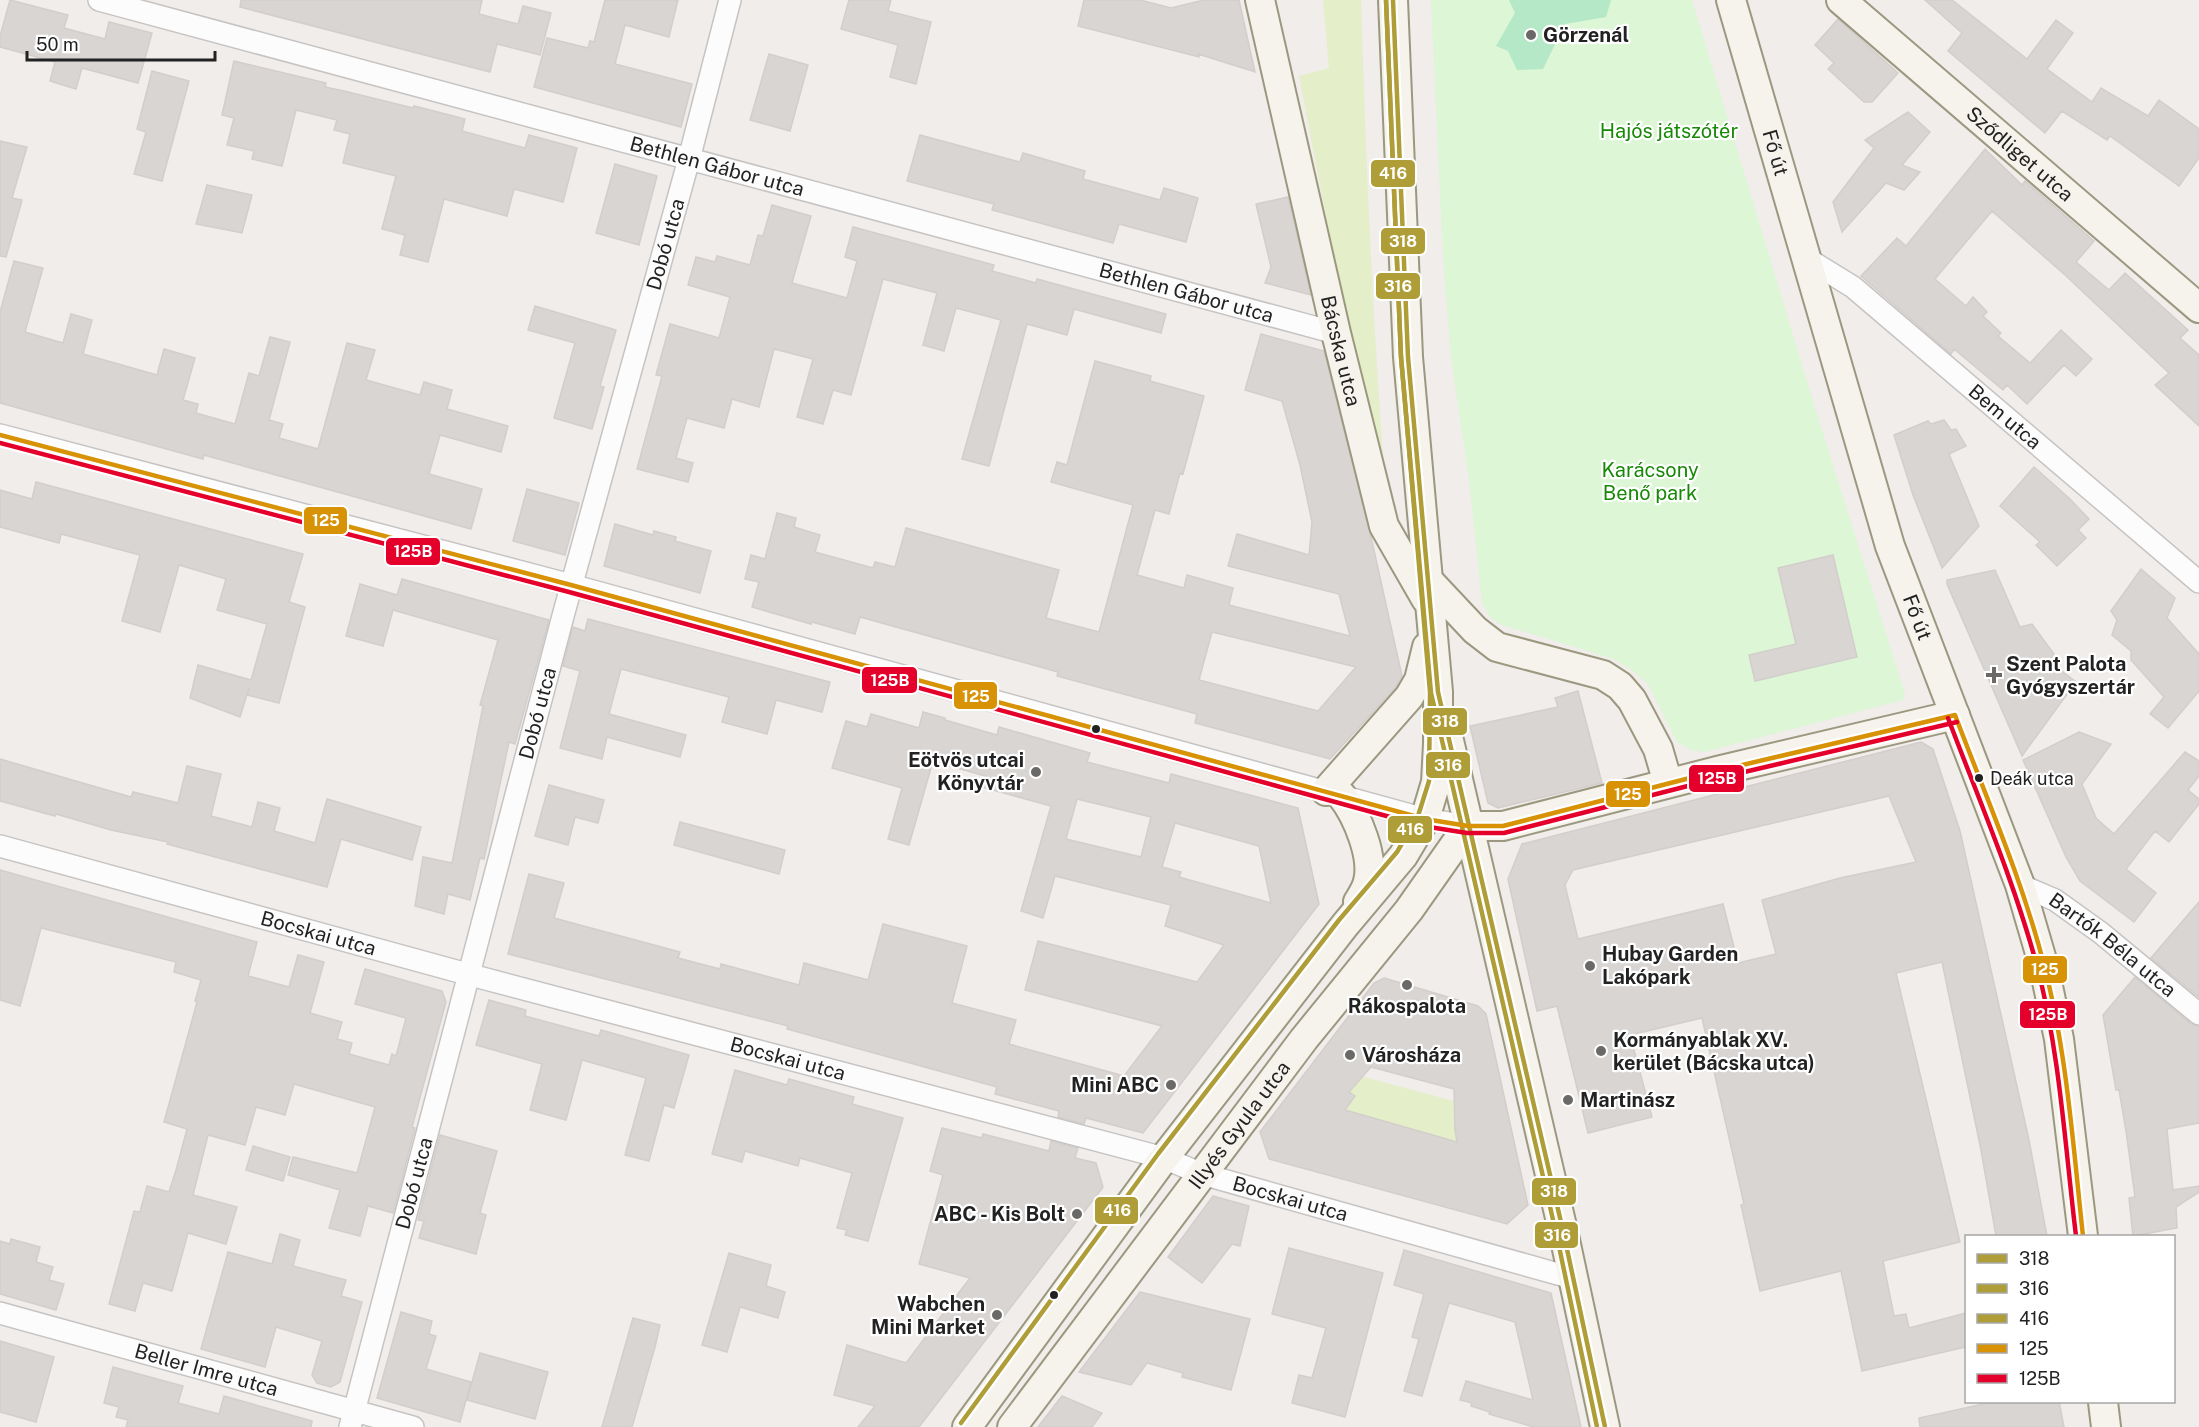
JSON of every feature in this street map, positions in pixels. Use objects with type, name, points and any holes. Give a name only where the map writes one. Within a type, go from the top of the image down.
[{"type":"street","name":"Bethlen Gábor utca","points":[[99,0],[1336,333]]},
{"type":"street","name":"Dobó utca","points":[[352,1418],[467,974],[571,585],[689,159],[730,0]]},
{"type":"street","name":"Bácska utca","points":[[1260,0],[1336,333],[1383,526],[1430,605],[1438,692],[1438,744],[1436,782],[1425,819]]},
{"type":"street","points":[[1333,793],[1409,697],[1419,680],[1430,605],[1408,357],[1393,0]]},
{"type":"street","name":"Sződliget utca","points":[[1840,0],[2199,308]]},
{"type":"street","name":"Fő út","points":[[1734,6],[1890,546],[2020,885],[2044,967],[2059,1040],[2083,1235]]},
{"type":"street","name":"Bem utca","points":[[1806,258],[1853,287],[2199,582]]},
{"type":"street","points":[[0,435],[571,585],[1425,819],[1468,826],[1503,826],[1668,783],[1955,715]]},
{"type":"street","points":[[1430,605],[1475,630],[1497,647],[1603,675],[1620,686],[1632,700],[1658,749],[1668,783]]},
{"type":"street","name":"Bácska utca","points":[[1438,692],[1605,1427]]},
{"type":"street","points":[[1333,793],[1358,820],[1370,870],[1368,885],[1345,925]]},
{"type":"street","name":"Illyés Gyula utca","points":[[967,1427],[1164,1158],[1345,925],[1403,856],[1425,819]]},
{"type":"street","name":"Illyés Gyula utca","points":[[1012,1427],[1305,1039],[1408,910],[1468,826]]},
{"type":"street","name":"Bocskai utca","points":[[0,846],[467,974],[1164,1158],[1202,1174],[1572,1278]]},
{"type":"street","name":"Bartók Béla utca","points":[[2020,885],[2055,900],[2101,933],[2199,1014]]},
{"type":"street","name":"Beller Imre utca","points":[[0,1313],[352,1418],[412,1427]]},
{"type":"street","points":[[2103,1403],[2106,1427]]},
{"type":"green space","points":[[1323,0],[1361,0],[1370,249],[1386,497],[1354,362],[1299,76],[1329,68]]},
{"type":"green space","name":"Karácsony Benő park","points":[[1431,0],[1692,0],[1815,408],[1905,694],[1903,700],[1704,752],[1691,750],[1677,742],[1648,684],[1632,670],[1614,659],[1499,624],[1489,616],[1482,602],[1469,480],[1451,358],[1443,259]]},
{"type":"green space","name":"Görzenál","points":[[1509,0],[1611,0],[1606,17],[1565,24],[1543,69],[1517,70],[1508,51],[1496,46],[1515,13]]},
{"type":"green space","points":[[1352,1077],[1361,1079],[1364,1077],[1454,1101],[1475,1122],[1455,1128],[1460,1155],[1338,1121],[1355,1096],[1344,1088]]},
{"type":"building","points":[[10,0],[68,15],[64,28],[105,39],[109,22],[152,33],[138,83],[82,68],[76,89],[50,81],[55,62],[0,47],[0,36]]},
{"type":"building","points":[[241,0],[482,0],[479,14],[518,24],[523,6],[551,13],[540,55],[497,44],[490,72],[240,7]]},
{"type":"building","points":[[605,0],[678,0],[669,37],[625,25],[615,64],[692,84],[681,127],[534,87],[547,38],[588,48],[590,41],[594,42]]},
{"type":"building","points":[[849,0],[891,0],[888,11],[931,22],[916,84],[890,77],[898,45],[841,29]]},
{"type":"building","points":[[1084,0],[1140,0],[1171,8],[1204,0],[1239,0],[1255,72],[1198,54],[1199,57],[1078,26]]},
{"type":"building","points":[[1925,0],[1952,0],[2027,59],[2056,20],[2073,33],[2047,69],[2092,102],[2101,88],[2148,116],[2159,100],[2199,129],[2199,158],[2179,186],[2110,136],[2107,140],[2062,111],[2045,133],[1948,51],[1962,33]]},
{"type":"building","points":[[1838,19],[1898,73],[1872,102],[1864,102],[1828,69],[1834,63],[1815,45]]},
{"type":"building","points":[[769,54],[808,65],[790,131],[750,120]]},
{"type":"building","points":[[234,61],[326,83],[325,87],[465,119],[462,131],[525,148],[529,135],[577,148],[563,202],[514,189],[507,216],[444,199],[428,262],[400,255],[405,235],[382,229],[396,176],[343,163],[350,134],[334,130],[337,120],[296,110],[282,166],[252,159],[254,151],[227,145],[234,118],[222,115]]},
{"type":"building","points":[[152,71],[189,81],[162,181],[134,174],[146,132],[137,129]]},
{"type":"building","points":[[1908,112],[1930,132],[1902,165],[1920,172],[1904,190],[1886,183],[1842,232],[1833,202],[1874,148],[1865,140]]},
{"type":"building","points":[[920,135],[1020,162],[1023,153],[1085,171],[1083,179],[1160,200],[1164,188],[1198,198],[1186,242],[1119,224],[1113,243],[992,210],[994,204],[907,181]]},
{"type":"building","points":[[0,141],[27,147],[12,198],[22,200],[6,257],[0,256]]},
{"type":"building","points":[[1985,149],[2022,185],[2025,181],[2094,241],[2076,262],[2109,290],[2125,273],[2188,330],[2180,338],[2199,355],[2199,426],[2155,385],[2169,373],[2064,274],[1992,211],[1935,279],[1966,306],[1973,297],[1987,312],[1983,316],[2001,333],[1998,336],[2030,363],[2061,330],[2092,359],[2076,376],[2064,365],[2027,404],[2007,385],[2003,390],[1954,349],[1951,354],[1861,276],[1897,238],[1906,246]]},
{"type":"building","points":[[615,164],[657,176],[639,245],[596,233]]},
{"type":"building","points":[[207,185],[252,195],[242,233],[196,224]]},
{"type":"building","points":[[1288,197],[1311,295],[1265,283],[1271,267],[1256,204]]},
{"type":"building","points":[[772,205],[811,216],[792,283],[847,298],[857,261],[845,257],[853,227],[994,265],[992,271],[1036,283],[1037,279],[1166,314],[1161,333],[1074,309],[1067,335],[1027,324],[989,466],[962,459],[1001,320],[956,308],[944,351],[923,345],[937,293],[883,279],[851,395],[833,390],[823,424],[797,417],[813,359],[774,349],[759,407],[732,399],[724,428],[687,418],[676,458],[693,463],[688,482],[637,469],[662,376],[656,375],[670,324],[719,338],[730,297],[688,285],[696,257],[715,262],[717,256],[750,265],[758,235],[763,236]]},
{"type":"building","points":[[14,261],[43,268],[25,332],[63,343],[71,314],[92,320],[83,354],[157,375],[164,349],[195,358],[183,400],[198,404],[196,413],[235,424],[249,373],[259,376],[270,337],[290,342],[269,420],[283,424],[279,438],[318,449],[347,343],[375,350],[366,380],[420,395],[424,382],[452,390],[447,409],[508,426],[501,452],[440,435],[429,474],[482,489],[471,529],[204,455],[203,459],[0,403],[0,312]]},
{"type":"building","points":[[535,306],[616,330],[600,386],[604,387],[592,429],[554,418],[575,343],[528,330]]},
{"type":"building","points":[[1261,334],[1324,351],[1371,537],[1402,676],[1396,687],[1330,759],[1195,723],[1197,714],[1057,676],[1058,672],[860,617],[855,634],[752,607],[759,582],[745,579],[751,555],[765,559],[777,513],[796,518],[794,527],[820,535],[815,552],[873,568],[875,562],[895,567],[906,528],[1059,570],[1046,618],[1099,632],[1133,505],[1051,482],[1057,462],[1067,465],[1095,361],[1151,376],[1150,381],[1204,396],[1183,474],[1180,473],[1169,514],[1155,510],[1137,575],[1184,588],[1187,575],[1233,588],[1229,605],[1350,636],[1339,594],[1228,566],[1237,534],[1309,555],[1312,522],[1300,465],[1282,401],[1245,390]],"holes":[[[1212,632],[1356,667],[1318,711],[1199,680]]]},
{"type":"building","points":[[1944,420],[1951,430],[1956,429],[1966,446],[1949,454],[1979,526],[1942,568],[1913,495],[1894,435],[1928,421],[1931,424]]},
{"type":"building","points":[[2034,467],[2089,519],[2078,530],[2086,538],[2057,566],[2036,545],[2040,542],[2000,506]]},
{"type":"building","points":[[36,482],[303,554],[289,602],[305,607],[279,703],[247,695],[249,688],[240,717],[190,698],[198,665],[251,680],[267,624],[217,610],[226,579],[179,565],[160,632],[122,621],[140,555],[61,534],[59,543],[0,527],[0,490],[32,499]]},
{"type":"building","points":[[527,489],[579,503],[565,555],[513,541]]},
{"type":"building","points":[[615,524],[653,535],[654,531],[676,537],[675,541],[711,551],[700,593],[604,566]]},
{"type":"building","points":[[1833,555],[1857,657],[1755,681],[1749,655],[1796,644],[1778,568]]},
{"type":"building","points":[[2141,569],[2175,598],[2167,618],[2199,654],[2199,691],[2168,728],[2150,714],[2164,697],[2131,660],[2131,651],[2112,635],[2117,620],[2111,611]]},
{"type":"building","points":[[1995,570],[2020,627],[2032,624],[2054,654],[2049,661],[2076,682],[2022,756],[1947,584],[1947,580]]},
{"type":"building","points":[[402,579],[549,620],[515,744],[509,742],[484,859],[480,858],[470,900],[448,894],[444,914],[415,906],[423,857],[452,863],[483,706],[480,705],[498,640],[393,610],[383,646],[346,636],[360,584],[397,595]]},
{"type":"building","points":[[588,619],[830,682],[822,712],[776,700],[767,734],[722,722],[729,697],[621,669],[609,714],[686,735],[680,757],[607,737],[602,759],[560,748],[580,671],[563,666],[573,627],[585,631]]},
{"type":"building","points":[[1578,691],[1602,783],[1498,808],[1488,803],[1470,726],[1558,707],[1555,698]]},
{"type":"building","points":[[923,712],[997,735],[999,727],[1090,753],[1087,762],[1169,783],[1171,774],[1298,808],[1319,904],[1143,1133],[1086,1118],[1084,1124],[1058,1117],[1059,1111],[995,1094],[997,1087],[787,1029],[788,1026],[508,954],[529,874],[564,883],[554,918],[680,952],[678,958],[720,969],[721,964],[799,985],[804,963],[868,980],[883,924],[967,946],[952,1003],[1016,1020],[1009,1044],[1124,1076],[1162,1026],[1025,990],[1038,941],[1197,982],[1224,945],[1165,926],[1171,905],[1055,876],[1043,918],[1021,911],[1051,806],[982,787],[985,776],[933,761],[909,845],[888,839],[902,788],[832,768],[846,721],[867,727],[871,714],[919,728]],"holes":[[[1077,799],[1151,817],[1141,857],[1066,839]],[[1175,823],[1259,846],[1271,903],[1179,877],[1181,872],[1162,867]]]},
{"type":"building","points":[[2079,732],[2111,744],[2082,784],[2096,818],[2114,834],[2185,752],[2199,761],[2199,776],[2188,790],[2199,799],[2199,804],[2169,842],[2155,831],[2126,869],[2156,893],[2134,922],[2080,881],[2066,857],[2023,760]]},
{"type":"building","points":[[1921,742],[1933,749],[1960,831],[2029,1140],[2047,1235],[1996,1235],[1981,1150],[1942,962],[1896,973],[1960,1242],[1883,1261],[1894,1316],[1906,1314],[1909,1328],[1965,1313],[1965,1347],[1862,1371],[1841,1271],[1760,1291],[1741,1205],[1744,1204],[1702,1018],[1630,1035],[1652,1117],[1588,1133],[1557,1006],[1537,1011],[1508,879],[1522,844]],"holes":[[[1889,796],[1916,862],[1840,878],[1762,900],[1776,954],[1738,963],[1723,904],[1578,939],[1565,885],[1573,870]]]},
{"type":"building","points":[[0,759],[131,797],[133,792],[178,803],[187,766],[221,774],[211,816],[252,827],[258,802],[280,808],[274,831],[315,843],[327,799],[421,827],[412,860],[341,839],[327,887],[167,844],[168,842],[111,830],[0,801]]},
{"type":"building","points":[[549,785],[604,800],[598,823],[575,817],[568,845],[535,836]]},
{"type":"building","points":[[680,822],[785,850],[779,874],[674,845]]},
{"type":"building","points":[[0,870],[257,942],[248,976],[289,987],[298,955],[324,962],[310,1013],[342,1022],[337,1039],[352,1043],[349,1054],[389,1065],[392,1054],[396,1056],[406,1018],[355,1004],[365,969],[442,991],[446,1002],[412,1127],[415,1128],[393,1213],[368,1206],[360,1236],[329,1228],[340,1190],[288,1175],[293,1157],[357,1173],[375,1107],[294,1084],[285,1115],[256,1107],[245,1145],[208,1135],[193,1195],[237,1207],[226,1244],[188,1233],[172,1291],[143,1283],[135,1311],[109,1304],[134,1211],[140,1212],[147,1186],[169,1192],[176,1170],[187,1129],[164,1122],[201,980],[174,972],[176,962],[41,928],[20,1006],[0,1000]]},
{"type":"building","points":[[2199,902],[2199,997],[2151,958]]},
{"type":"building","points":[[2135,977],[2191,1024],[2199,1026],[2199,1123],[2167,1129],[2173,1190],[2199,1186],[2199,1192],[2176,1207],[2177,1228],[2133,1235],[2129,1198],[2135,1197],[2119,1090],[2116,1090],[2103,1015]]},
{"type":"building","points":[[1384,978],[1478,1006],[1486,1014],[1528,1205],[1507,1224],[1269,1159],[1260,1132],[1374,983]],"holes":[[[1371,1067],[1454,1089],[1457,1142],[1345,1110],[1355,1096],[1349,1092]]]},
{"type":"building","points":[[489,1000],[526,1010],[525,1016],[599,1036],[601,1030],[689,1055],[674,1108],[664,1105],[649,1161],[625,1155],[646,1078],[582,1060],[566,1120],[530,1110],[542,1064],[476,1045]]},
{"type":"building","points":[[735,1070],[787,1085],[789,1079],[854,1097],[852,1104],[903,1118],[868,1241],[845,1235],[847,1230],[837,1228],[852,1173],[800,1158],[798,1166],[745,1151],[742,1162],[712,1154]]},
{"type":"building","points":[[942,1128],[982,1138],[983,1134],[1049,1151],[1051,1141],[1078,1148],[1075,1158],[1096,1163],[1103,1187],[919,1427],[858,1427],[875,1406],[834,1395],[847,1345],[906,1363],[970,1278],[919,1264],[943,1175],[930,1171]]},
{"type":"building","points":[[440,1135],[497,1151],[480,1213],[486,1215],[476,1254],[419,1238],[424,1221],[418,1220]]},
{"type":"building","points":[[253,1146],[290,1157],[283,1181],[246,1170]]},
{"type":"building","points":[[1213,1196],[1249,1206],[1240,1246],[1232,1244],[1202,1283],[1168,1257]]},
{"type":"building","points":[[280,1234],[300,1240],[293,1266],[346,1280],[341,1296],[362,1302],[340,1382],[331,1387],[317,1383],[312,1375],[322,1341],[276,1327],[265,1367],[201,1349],[228,1252],[272,1264]]},
{"type":"building","points":[[11,1239],[40,1247],[36,1262],[53,1267],[49,1280],[64,1284],[56,1310],[0,1294],[0,1241],[10,1244]]},
{"type":"building","points":[[1289,1248],[1383,1273],[1345,1417],[1292,1403],[1299,1375],[1312,1378],[1326,1328],[1272,1314]]},
{"type":"building","points":[[1404,1250],[1551,1293],[1581,1427],[1534,1427],[1489,1414],[1490,1412],[1471,1406],[1472,1403],[1460,1400],[1466,1381],[1533,1400],[1515,1322],[1449,1303],[1422,1396],[1404,1391],[1419,1339],[1412,1337],[1424,1294],[1394,1285]]},
{"type":"building","points":[[729,1253],[771,1265],[766,1286],[785,1292],[778,1318],[740,1307],[727,1352],[702,1345]]},
{"type":"building","points":[[1140,1292],[1250,1319],[1231,1390],[1182,1377],[1183,1373],[1147,1363],[1131,1385],[1079,1372]]},
{"type":"building","points":[[401,1312],[432,1321],[429,1334],[436,1336],[426,1369],[471,1382],[460,1422],[377,1398]]},
{"type":"building","points":[[633,1318],[660,1325],[655,1347],[632,1427],[602,1427]]},
{"type":"building","points":[[0,1341],[54,1357],[36,1422],[0,1412]]},
{"type":"building","points":[[480,1353],[548,1372],[535,1419],[467,1400]]},
{"type":"building","points":[[113,1367],[183,1386],[178,1403],[219,1414],[224,1396],[312,1421],[311,1427],[126,1427],[128,1420],[116,1417],[119,1407],[104,1403]]},
{"type":"building","points":[[1062,1396],[1102,1413],[1092,1427],[1038,1427]]},
{"type":"building","points":[[1988,1403],[2059,1403],[2064,1427],[1920,1427],[1919,1418]]},
{"type":"transit line","name":"316","points":[[1386,0],[1401,357],[1431,693],[1557,1237],[1597,1427]]},
{"type":"transit line","name":"416","points":[[961,1423],[1158,1154],[1339,920],[1397,852],[1418,816],[1429,781],[1430,692],[1401,357],[1386,0]]},
{"type":"transit line","name":"318","points":[[1393,0],[1408,357],[1438,692],[1564,1235],[1605,1427]]},
{"type":"transit line","name":"125","points":[[0,435],[571,585],[1425,819],[1468,826],[1503,826],[1721,770],[1955,715]]},
{"type":"transit line","name":"125B","points":[[0,443],[569,592],[1423,826],[1467,833],[1504,833],[1723,777],[1957,722]]},
{"type":"transit line","name":"125","points":[[1955,715],[2014,870],[2044,965],[2064,1065],[2083,1235]]},
{"type":"transit line","name":"125B","points":[[1948,718],[2007,872],[2037,966],[2057,1066],[2076,1235]]},
{"type":"place","name":"Görzenál","points":[[1531,35]]},
{"type":"place","name":"Szent Palota Gyógyszertár","points":[[1994,675]]},
{"type":"place","name":"Eötvös utcai Könyvtár","points":[[1036,772]]},
{"type":"place","name":"Deák utca","points":[[1979,778]]},
{"type":"place","name":"Hubay Garden Lakópark","points":[[1590,966]]},
{"type":"place","name":"Rákospalota","points":[[1407,985]]},
{"type":"place","name":"Kormányablak XV. kerület (Bácska utca)","points":[[1601,1051]]},
{"type":"place","name":"Városháza","points":[[1350,1055]]},
{"type":"place","name":"Mini ABC","points":[[1171,1085]]},
{"type":"place","name":"Martinász","points":[[1568,1100]]},
{"type":"place","name":"ABC - Kis Bolt","points":[[1077,1214]]},
{"type":"place","name":"Wabchen Mini Market","points":[[997,1315]]},
{"type":"park label","name":"Hajós játszótér","points":[[1669,131]]}]
